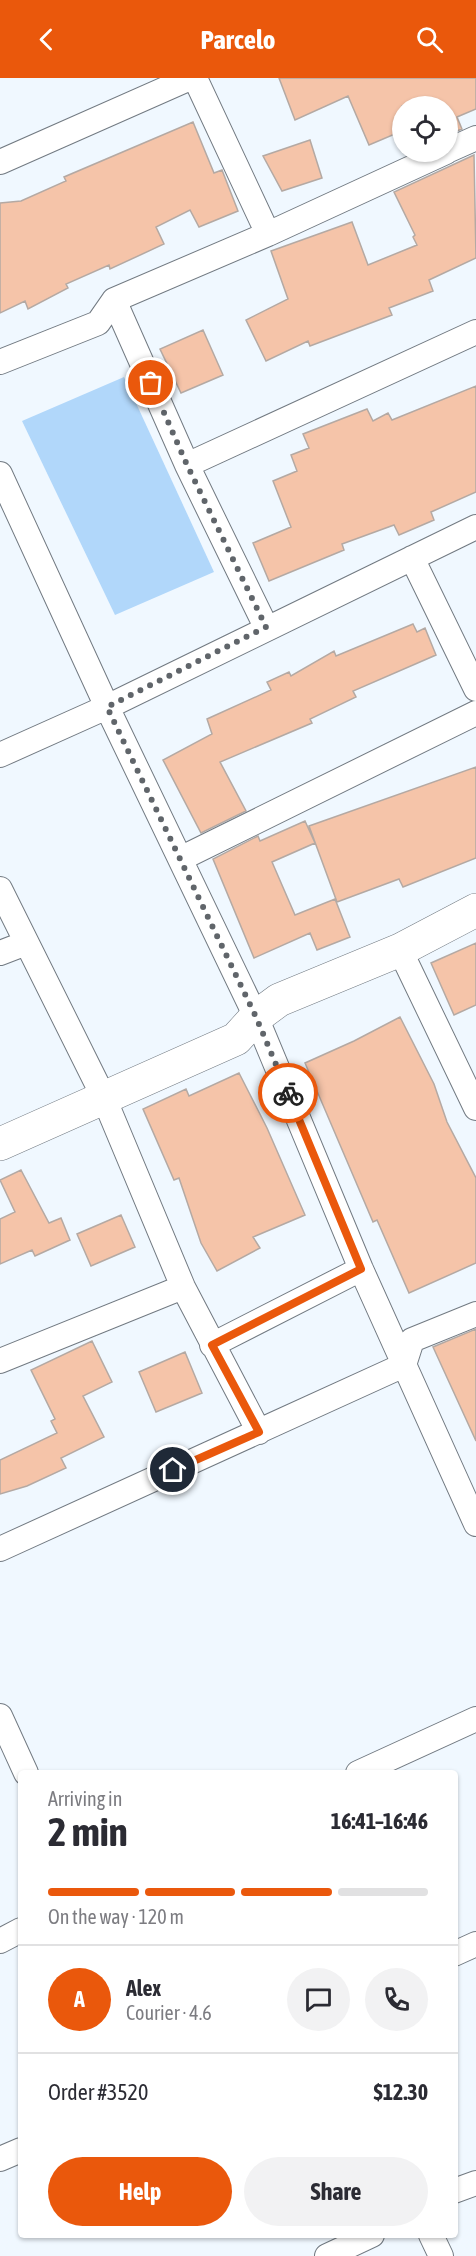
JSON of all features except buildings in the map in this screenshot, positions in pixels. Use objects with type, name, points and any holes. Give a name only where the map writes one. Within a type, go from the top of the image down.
[{"type":"street","points":[[0,162],[190,78]]},
{"type":"street","points":[[195,78],[268,234]]},
{"type":"street","points":[[458,146],[476,138]]},
{"type":"street","points":[[0,362],[98,323],[114,300],[268,234],[423,162]]},
{"type":"street","points":[[114,300],[187,465],[266,627]]},
{"type":"street","points":[[187,465],[476,332]]},
{"type":"street","points":[[0,474],[107,707],[256,1017],[361,1269],[476,1524]]},
{"type":"street","points":[[0,755],[107,707],[266,627],[476,527]]},
{"type":"street","points":[[412,558],[476,689]]},
{"type":"street","points":[[180,859],[476,713]]},
{"type":"street","points":[[0,889],[104,1098],[183,1287],[259,1432]]},
{"type":"street","points":[[0,1144],[236,1039],[256,1017],[279,1000],[400,950],[476,910]]},
{"type":"street","points":[[0,953],[26,943]]},
{"type":"street","points":[[400,950],[476,1108]]},
{"type":"street","points":[[212,1345],[361,1269]]},
{"type":"street","points":[[0,1361],[183,1287]]},
{"type":"street","points":[[0,1549],[404,1365],[412,1340],[476,1314]]},
{"type":"street","points":[[0,1716],[25,1770]]},
{"type":"street","points":[[365,1770],[476,1719]]},
{"type":"street","points":[[0,1941],[18,1932]]},
{"type":"street","points":[[458,1952],[476,1944]]},
{"type":"street","points":[[0,2159],[18,2151]]},
{"type":"street","points":[[458,2190],[476,2183]]},
{"type":"street","points":[[327,2256],[366,2238]]},
{"type":"street","points":[[432,2238],[441,2256]]},
{"type":"shaded area","points":[[124,377],[214,572],[115,615],[22,421]]},
{"type":"way so far","points":[[151,383],[187,465],[266,627],[107,707],[256,1017],[288,1093]]},
{"type":"route","points":[[173,1470],[259,1432],[212,1345],[361,1269],[288,1093]]}]
